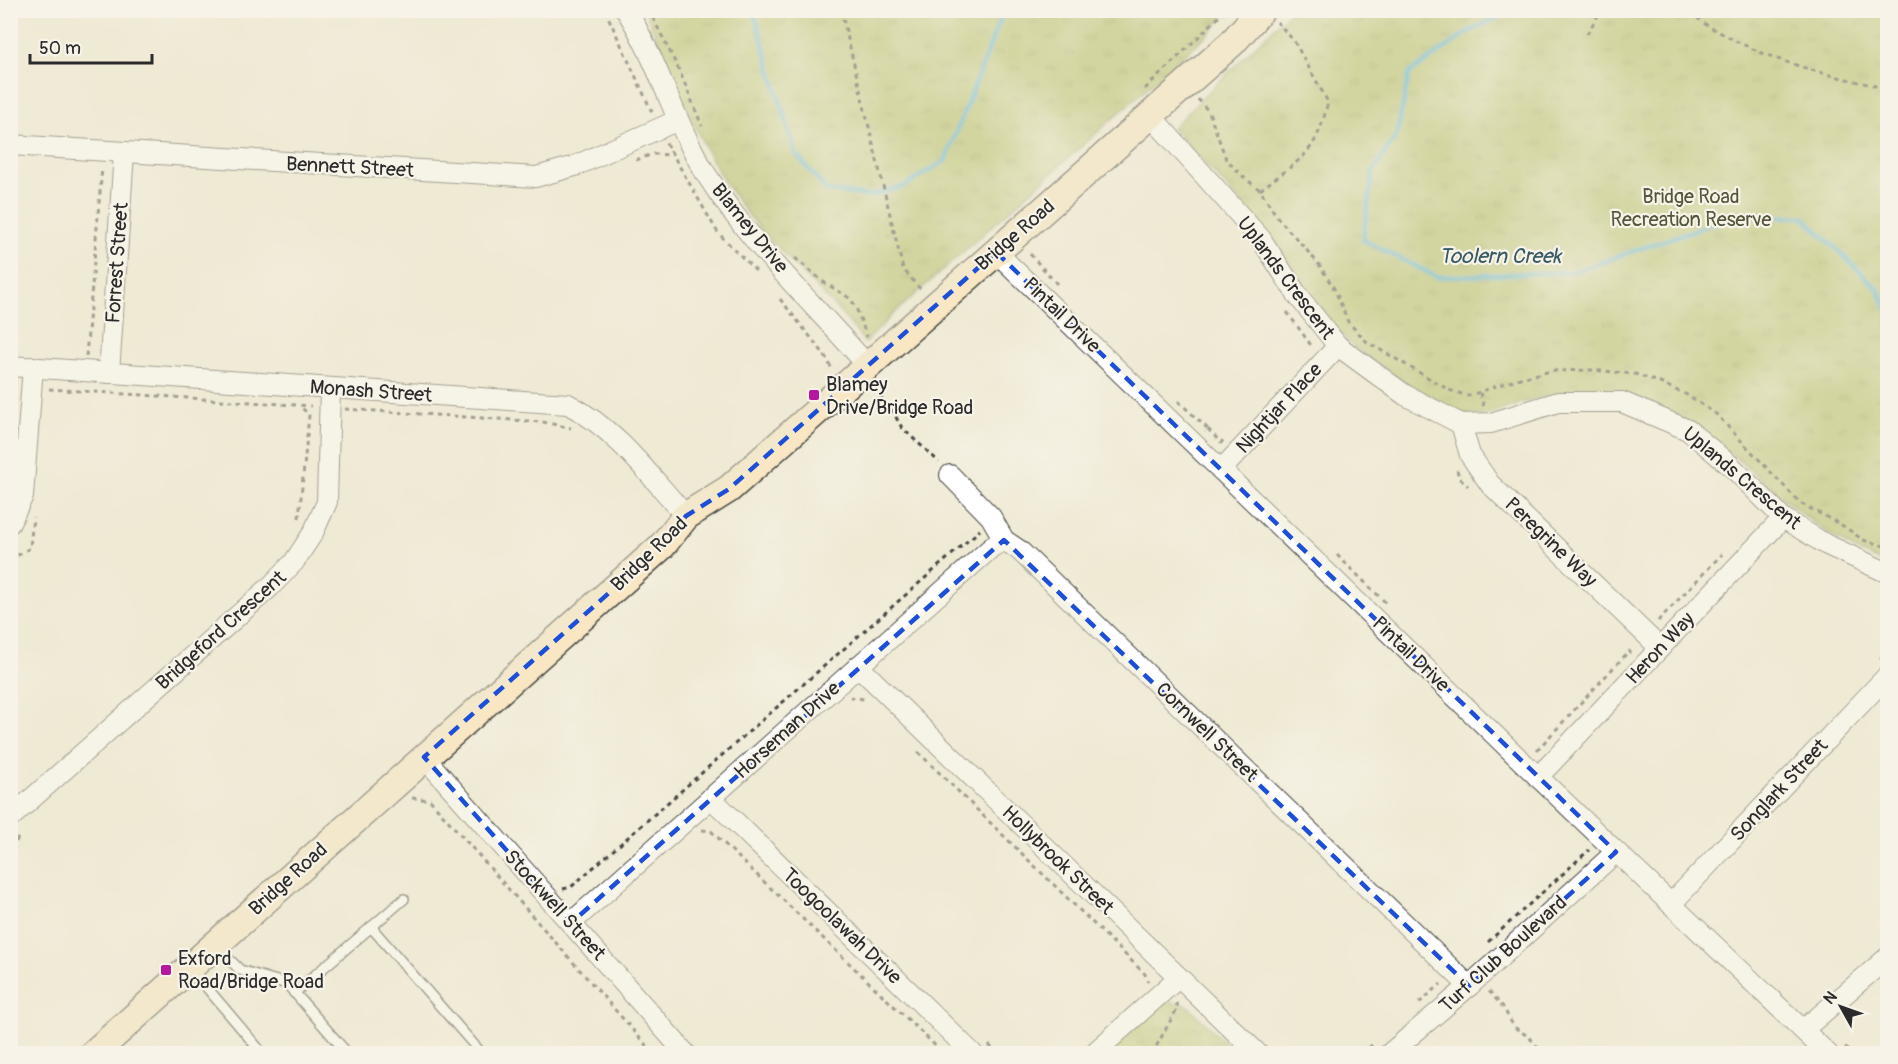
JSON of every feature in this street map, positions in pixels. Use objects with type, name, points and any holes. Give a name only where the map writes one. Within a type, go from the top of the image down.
[{"type":"street","name":"Blamey Drive","points":[[626,10],[651,55],[678,120],[705,172],[733,213],[869,364]]},
{"type":"street","name":"Bridge Road","points":[[93,1053],[662,546],[686,516],[728,490],[1151,116],[1178,75],[1232,43],[1268,15]]},
{"type":"street","name":"Uplands Crescent","points":[[1151,116],[1261,239],[1298,296],[1338,346],[1405,395],[1461,424],[1488,423],[1558,402],[1622,402],[1688,430],[1732,467],[1783,518],[1825,543],[1887,573]]},
{"type":"street","name":"Bennett Street","points":[[10,145],[536,177],[575,166],[678,120]]},
{"type":"street","name":"Forrest Street","points":[[109,373],[124,153]]},
{"type":"street","name":"Pintail Drive","points":[[996,252],[1538,777],[1828,1053]]},
{"type":"street","name":"Nightjar Place","points":[[1221,470],[1338,346]]},
{"type":"street","name":"Monash Street","points":[[10,366],[109,373],[329,398],[568,405],[595,418],[686,516]]},
{"type":"street","points":[[10,523],[22,496],[33,367]]},
{"type":"street","name":"Bridgeford Crescent","points":[[10,818],[270,587],[294,562],[313,533],[327,502],[329,398]]},
{"type":"street","name":"Peregrine Way","points":[[1461,424],[1470,455],[1490,484],[1660,648]]},
{"type":"street","name":"Cornwell Street","points":[[950,475],[994,522],[1004,540],[1019,550],[1469,986]]},
{"type":"street","name":"Heron Way","points":[[1538,777],[1783,518]]},
{"type":"street","name":"Horseman Drive","points":[[571,922],[716,803],[858,666],[993,547],[1004,540]]},
{"type":"street","name":"Hollybrook Street","points":[[858,666],[1258,1053]]},
{"type":"street","name":"Songlark Street","points":[[1671,904],[1887,675]]},
{"type":"street","name":"Stockwell Street","points":[[424,757],[686,1053]]},
{"type":"street","name":"Toogoolawah Drive","points":[[716,803],[973,1053]]},
{"type":"street","name":"Turf Club Boulevard","points":[[1389,1053],[1469,986],[1616,852]]},
{"type":"street","points":[[1803,1030],[1887,957]]},
{"type":"street","points":[[1093,1053],[1178,978]]},
{"type":"lane","points":[[294,993],[404,899]]},
{"type":"lane","points":[[371,927],[482,1053]]},
{"type":"lane","points":[[215,945],[240,970],[287,984],[348,1053]]},
{"type":"lane","points":[[189,968],[263,1053]]},
{"type":"path","points":[[650,10],[676,62],[703,128]]},
{"type":"path","points":[[841,10],[903,269],[923,292]]},
{"type":"path","points":[[1587,34],[1601,10]]},
{"type":"path","points":[[1692,10],[1697,20],[1750,50],[1791,65],[1887,89]]},
{"type":"path","points":[[1260,190],[1301,161],[1313,147],[1322,126],[1328,102],[1294,41],[1268,15]]},
{"type":"path","points":[[1178,75],[1209,112],[1226,159],[1260,190],[1278,218],[1318,263],[1335,290],[1348,322],[1367,342],[1449,390],[1468,396],[1520,378],[1552,371],[1592,370],[1635,374],[1658,382],[1687,395],[1716,414],[1800,503],[1845,527],[1863,540],[1887,547]]},
{"type":"path","points":[[641,117],[652,112]]},
{"type":"path","points":[[86,357],[102,168]]},
{"type":"path","points":[[794,256],[825,283],[855,304],[869,364],[892,410],[902,428],[929,450],[950,475]]},
{"type":"path","points":[[31,388],[299,405],[329,398],[543,422],[571,428],[580,433]]},
{"type":"path","points":[[1480,393],[1488,423]]},
{"type":"path","points":[[299,405],[309,415],[299,523]]},
{"type":"path","points":[[561,889],[571,887],[983,527],[994,522]]},
{"type":"path","points":[[845,696],[864,698],[873,707]]},
{"type":"path","points":[[915,748],[1145,974],[1149,986]]},
{"type":"path","points":[[412,798],[430,800],[654,1053]]},
{"type":"path","points":[[716,803],[698,830],[711,831],[944,1053]]},
{"type":"path","points":[[1481,949],[1590,849]]},
{"type":"path","points":[[1489,991],[1503,1007],[1514,1027],[1529,1037],[1544,1053]]},
{"type":"highlighted area","points":[[996,252],[1616,852],[1469,986],[1004,540],[571,923],[424,757],[662,546],[686,516],[729,489]]},
{"type":"green space","points":[[645,11],[1228,11],[1210,32],[891,316],[865,343],[831,302],[756,224],[724,181],[692,119]]},
{"type":"green space","name":"Bridge Road Recreation Reserve","points":[[1291,11],[1887,11],[1887,564],[1825,531],[1717,443],[1689,423],[1641,399],[1608,392],[1574,392],[1539,398],[1480,416],[1465,415],[1450,409],[1406,383],[1350,343],[1266,232],[1172,128]]},
{"type":"green space","points":[[1164,1002],[1187,1005],[1235,1053],[1106,1054]]},
{"type":"waterway","name":"Toolern Creek","points":[[753,10],[796,154],[827,191],[870,196],[905,186],[945,161],[1004,10]]},
{"type":"waterway","name":"Toolern Creek","points":[[1513,10],[1468,32],[1409,74],[1397,134],[1373,172],[1363,240],[1437,277],[1573,272],[1735,216],[1803,217],[1878,289],[1888,312]]},
{"type":"place","name":"Blamey Drive/Bridge Road","points":[[814,395]]},
{"type":"place","name":"Exford Road/Bridge Road","points":[[166,970]]}]
